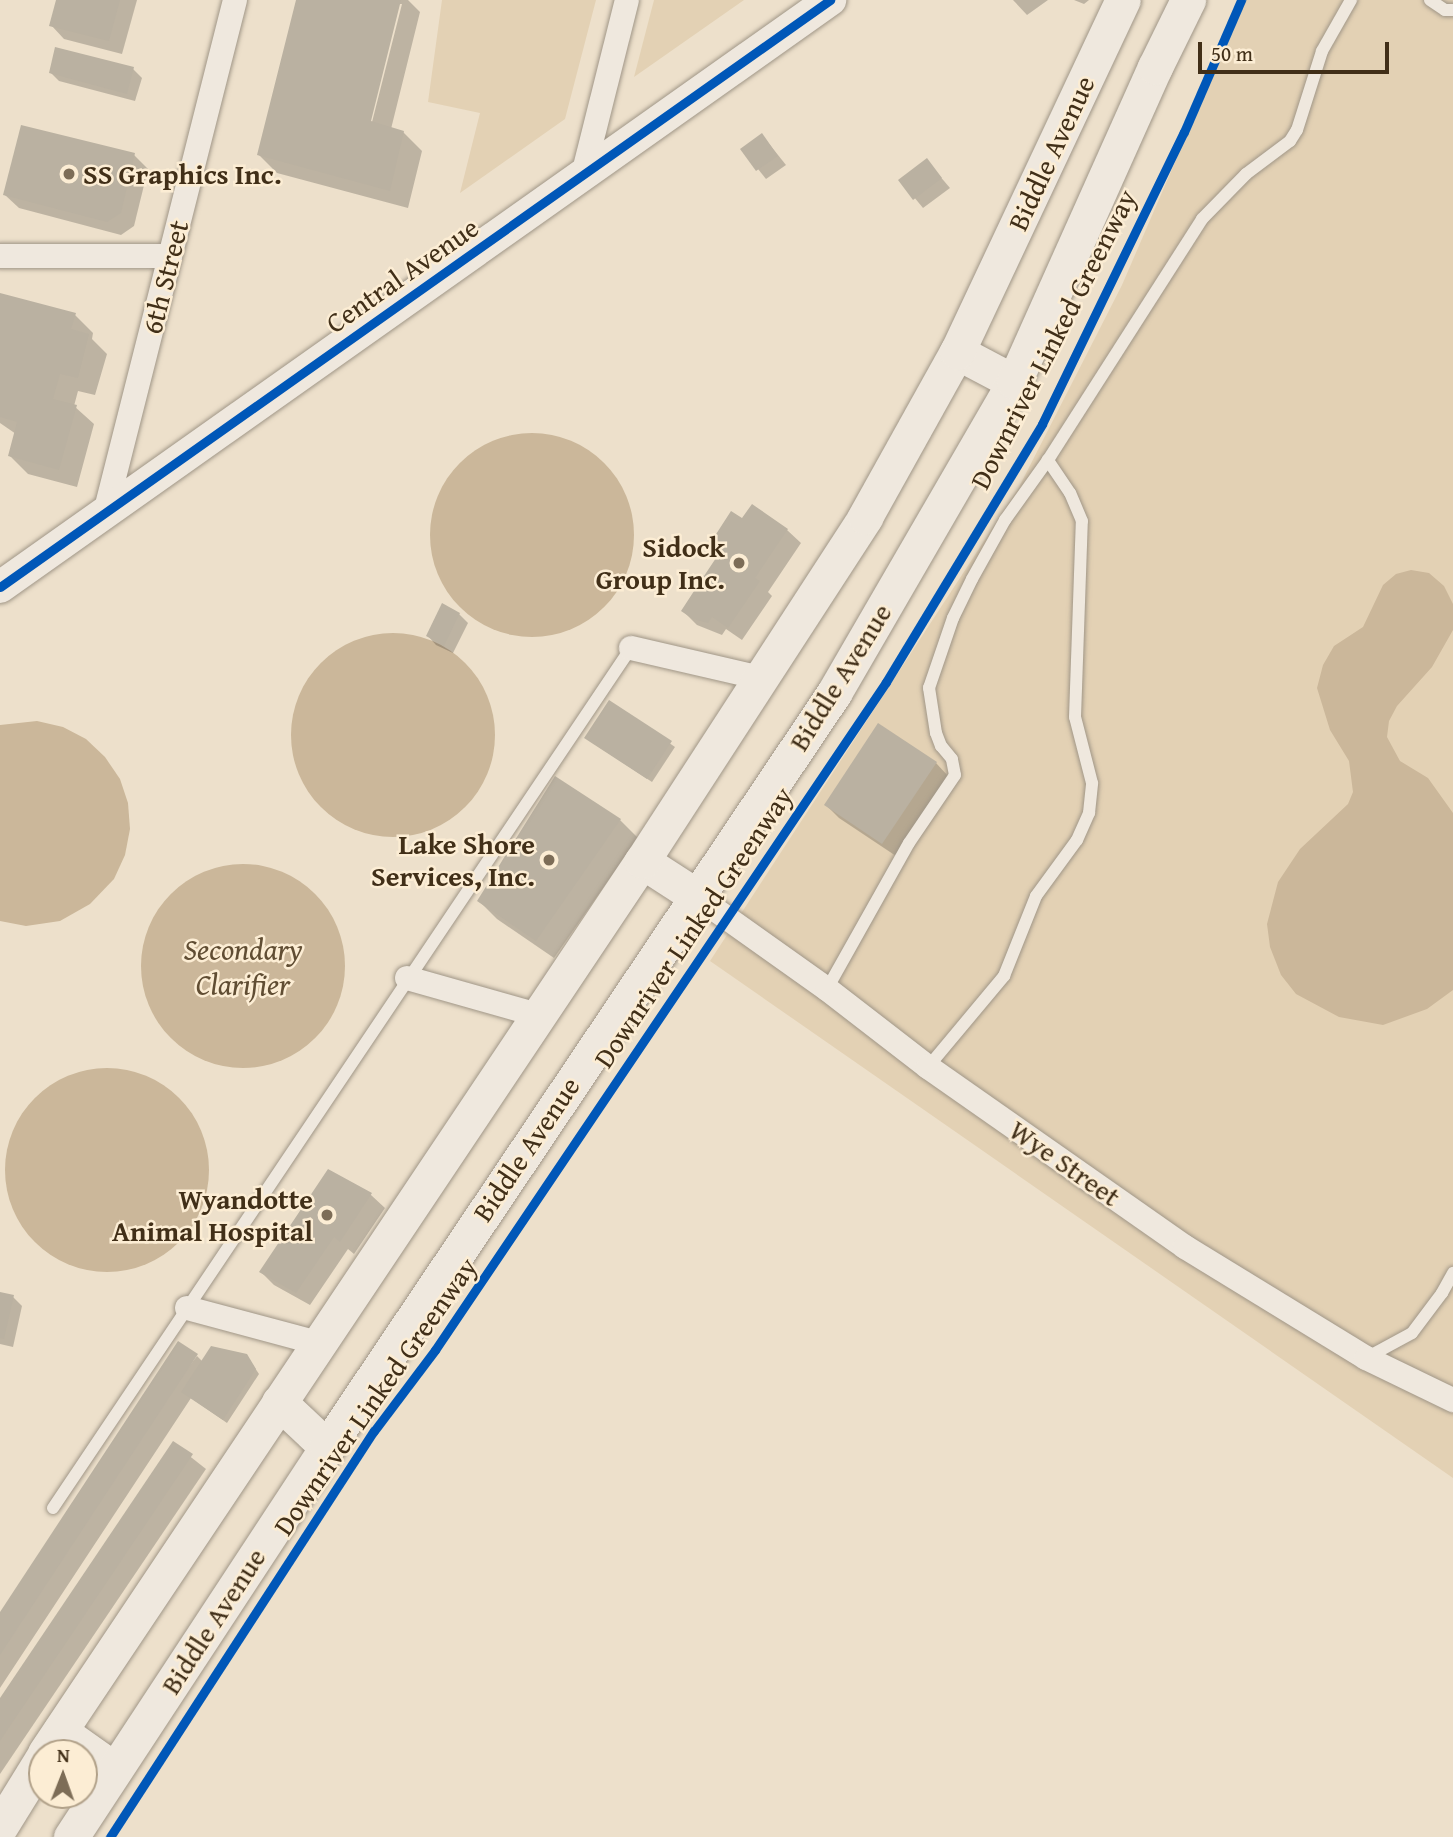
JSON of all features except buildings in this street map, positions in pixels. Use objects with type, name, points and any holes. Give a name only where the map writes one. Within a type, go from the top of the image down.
[{"type":"main road","name":"Biddle Avenue","points":[[55,1739],[642,860],[865,517],[957,352],[1123,0]]},
{"type":"main road","name":"Biddle Avenue","points":[[71,1837],[327,1447],[834,693],[1014,382],[1155,66],[1188,0]]},
{"type":"main road","points":[[957,352],[1014,382]]},
{"type":"main road","points":[[642,860],[696,895]]},
{"type":"main road","points":[[279,1402],[327,1447]]},
{"type":"main road","points":[[98,1764],[115,1770]]},
{"type":"main road","name":"Biddle Avenue","points":[[0,1827],[28,1782]]},
{"type":"street","name":"6th Street","points":[[105,513],[235,0]]},
{"type":"street","points":[[583,175],[627,0]]},
{"type":"street","name":"Central Avenue","points":[[0,587],[830,0]]},
{"type":"street","points":[[0,256],[170,256]]},
{"type":"street","points":[[631,648],[761,678]]},
{"type":"street","name":"Wye Street","points":[[696,895],[827,989],[928,1067],[1185,1247],[1366,1358],[1453,1400]]},
{"type":"street","points":[[407,978],[538,1015]]},
{"type":"street","points":[[187,1308],[318,1343]]},
{"type":"lane","points":[[827,989],[909,843],[955,775],[953,759],[941,746],[936,733],[929,688],[943,643],[967,589],[1031,481],[1048,460],[1060,437],[1202,219],[1246,174],[1290,141],[1297,130],[1322,51],[1351,0]]},
{"type":"lane","points":[[1430,0],[1445,10],[1453,10]]},
{"type":"lane","points":[[928,1067],[1004,976],[1036,896],[1077,841],[1090,813],[1092,783],[1075,718],[1082,521],[1062,480],[1054,455],[1060,437]]},
{"type":"lane","points":[[1048,460],[1062,480]]},
{"type":"lane","points":[[1031,481],[1046,474],[1062,480]]},
{"type":"lane","points":[[53,1508],[631,648]]},
{"type":"lane","points":[[1366,1358],[1412,1333],[1443,1293],[1453,1273]]},
{"type":"shaded area","points":[[442,0],[596,0],[565,119],[460,193],[480,113],[428,102]]},
{"type":"shaded area","points":[[654,0],[744,0],[634,77]]},
{"type":"shaded area","points":[[1245,0],[1453,0],[1453,1478],[710,961],[1018,489],[1122,285]]},
{"type":"water","points":[[532,433],[571,441],[589,450],[604,463],[617,478],[626,496],[634,535],[626,574],[617,592],[604,607],[589,620],[571,629],[532,637],[493,629],[475,620],[460,607],[447,592],[438,574],[430,535],[438,496],[447,478],[460,463],[475,450],[493,441]]},
{"type":"water","points":[[1411,570],[1429,573],[1444,586],[1453,604],[1453,630],[1432,667],[1397,706],[1389,721],[1387,737],[1400,761],[1428,778],[1453,813],[1453,990],[1427,1009],[1383,1025],[1339,1017],[1296,994],[1281,975],[1270,947],[1267,924],[1278,882],[1300,849],[1348,804],[1353,792],[1349,761],[1330,730],[1317,688],[1323,665],[1334,646],[1363,627],[1383,585],[1396,574]]},
{"type":"water","points":[[393,633],[432,641],[465,663],[487,696],[495,735],[487,774],[465,807],[432,829],[393,837],[354,829],[321,807],[299,774],[291,735],[299,696],[321,663],[354,641]]},
{"type":"water","points":[[37,721],[63,727],[86,739],[105,757],[120,779],[128,803],[130,829],[125,855],[114,879],[90,904],[60,921],[26,926],[0,921],[0,725]]},
{"type":"water","name":"Secondary Clarifier","points":[[243,864],[282,872],[300,881],[315,894],[328,909],[337,927],[345,966],[337,1005],[328,1023],[315,1038],[300,1051],[282,1060],[243,1068],[204,1060],[186,1051],[171,1038],[158,1023],[149,1005],[141,966],[149,927],[158,909],[171,894],[186,881],[204,872]]},
{"type":"water","name":"Secondary Clarifier","points":[[107,1068],[146,1076],[179,1098],[201,1131],[209,1170],[201,1209],[179,1242],[146,1264],[107,1272],[68,1264],[35,1242],[13,1209],[5,1170],[13,1131],[35,1098],[68,1076]]},
{"type":"cycle path","points":[[0,587],[830,0]]},
{"type":"cycle path","name":"Downriver Linked Greenway","points":[[110,1837],[374,1431],[435,1350],[886,682],[1042,424],[1184,132],[1241,0]]},
{"type":"place","name":"SS Graphics Inc.","points":[[69,174]]},
{"type":"place","name":"Sidock Group Inc.","points":[[739,563]]},
{"type":"place","name":"Lake Shore Services, Inc.","points":[[549,860]]},
{"type":"place","name":"Wyandotte Animal Hospital","points":[[327,1215]]}]
